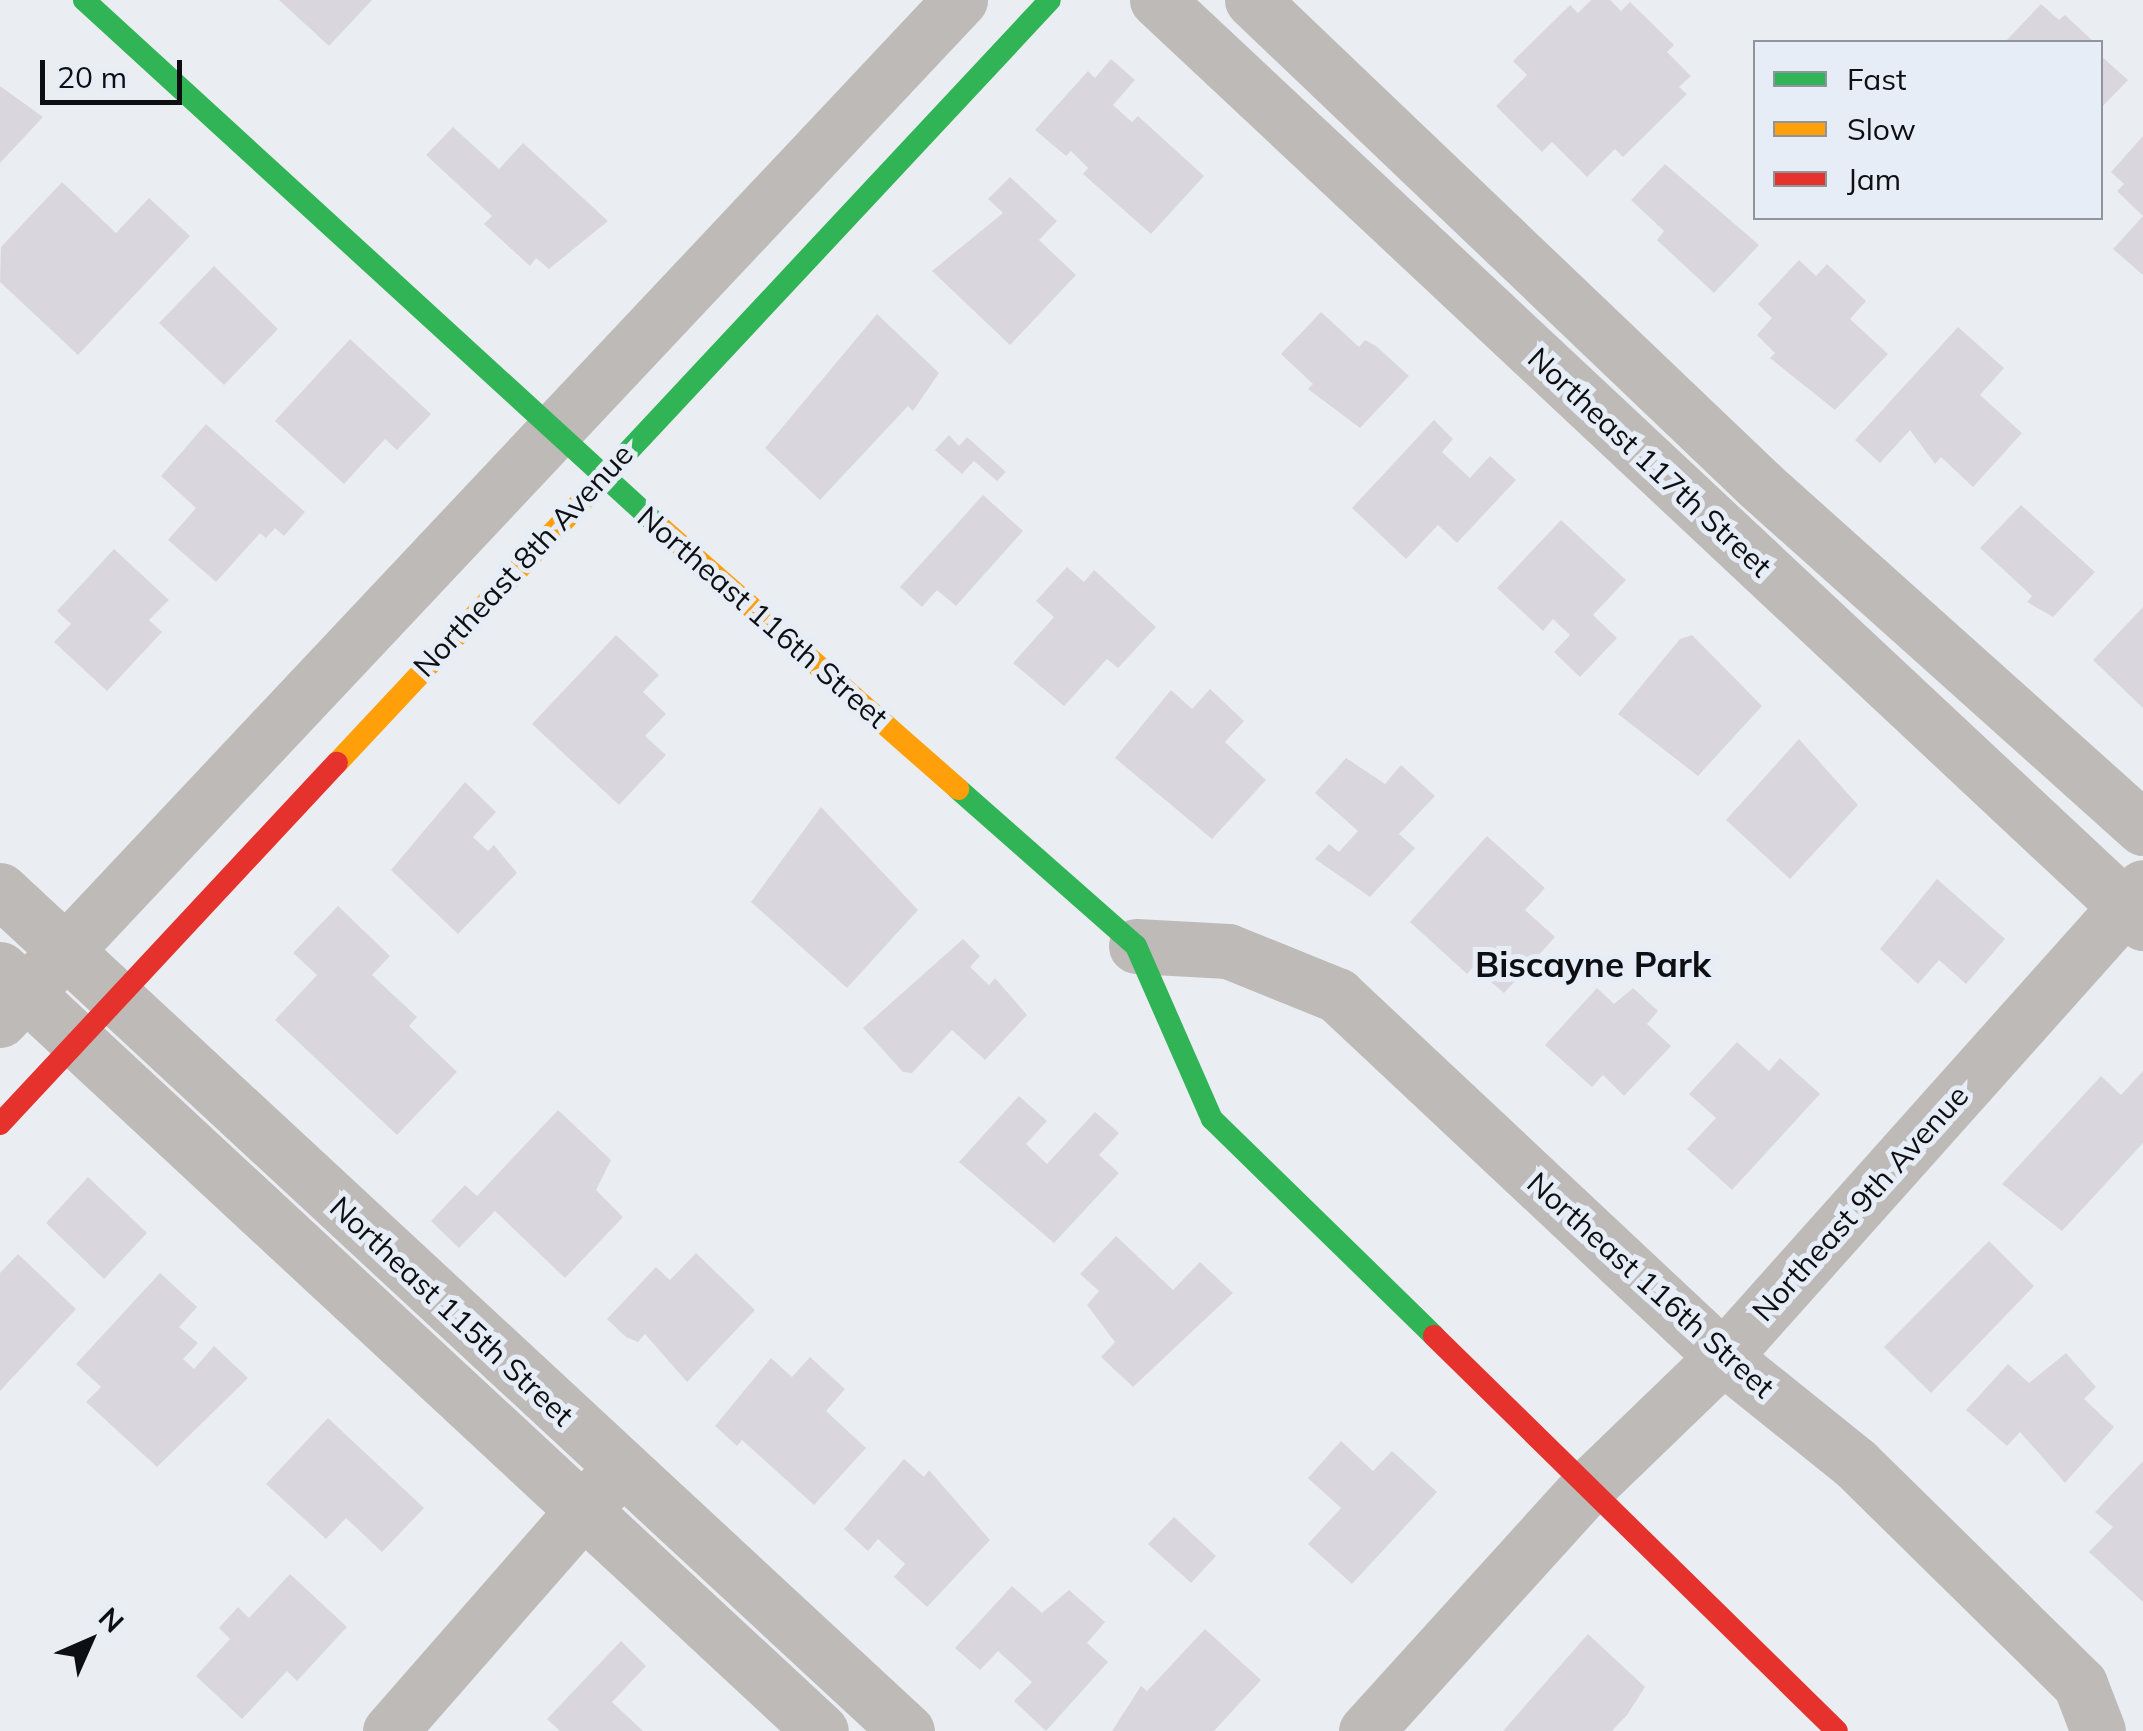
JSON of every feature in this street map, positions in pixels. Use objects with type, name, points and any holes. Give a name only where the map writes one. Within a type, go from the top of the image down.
[{"type":"street","name":"Northeast 116th Street","points":[[84,0],[601,475],[1136,946],[1212,1119],[1584,1491],[1837,1731]]},
{"type":"street","points":[[8,994],[66,950],[960,0]]},
{"type":"street","name":"Northeast 8th Avenue","points":[[0,1124],[601,475],[1050,0]]},
{"type":"street","name":"Northeast 117th Street","points":[[1157,0],[2137,905]]},
{"type":"street","name":"Northeast 117th Street","points":[[1252,0],[1760,485],[2143,828]]},
{"type":"street","name":"Northeast 115th Street","points":[[0,890],[907,1731]]},
{"type":"street","name":"Northeast 9th Avenue","points":[[1366,1731],[1584,1491],[1723,1357],[2137,905]]},
{"type":"street","name":"Northeast 116th Street","points":[[1136,946],[1228,951],[1337,995],[1723,1357],[1856,1464],[2080,1684],[2098,1731]]},
{"type":"street","name":"Northeast 115th Street","points":[[8,994],[74,1043],[821,1731]]},
{"type":"street","points":[[390,1731],[620,1467]]},
{"type":"building","points":[[279,0],[372,0],[329,46]]},
{"type":"building","points":[[1591,0],[1610,0],[1621,11],[1630,2],[1674,45],[1667,52],[1691,76],[1679,87],[1687,94],[1623,157],[1615,149],[1587,177],[1552,142],[1542,152],[1496,106],[1527,75],[1513,61],[1570,5],[1578,13]]},
{"type":"building","points":[[2041,4],[2059,20],[2065,15],[2092,40],[2007,40]]},
{"type":"building","points":[[2103,58],[2128,80],[2103,106]]},
{"type":"building","points":[[1111,59],[1135,80],[1113,105],[1132,122],[1138,116],[1204,176],[1151,234],[1083,174],[1088,168],[1071,151],[1066,156],[1035,130],[1088,71],[1095,78]]},
{"type":"building","points":[[0,86],[43,117],[0,163]]},
{"type":"building","points":[[453,127],[499,169],[523,143],[608,221],[549,269],[536,258],[530,266],[484,224],[492,216],[426,155]]},
{"type":"building","points":[[2143,136],[2143,216],[2117,191],[2124,184],[2111,172]]},
{"type":"building","points":[[1665,164],[1759,245],[1714,293],[1657,240],[1664,231],[1631,200]]},
{"type":"building","points":[[1010,177],[1057,221],[1039,240],[1076,275],[1010,345],[932,271],[1003,213],[988,199]]},
{"type":"building","points":[[62,182],[116,233],[149,198],[190,236],[78,355],[0,282],[1,247]]},
{"type":"building","points":[[2143,216],[2143,275],[2113,249]]},
{"type":"building","points":[[1799,260],[1816,276],[1827,264],[1866,301],[1850,319],[1888,354],[1835,410],[1770,358],[1775,353],[1757,335],[1772,318],[1758,304]]},
{"type":"building","points":[[214,266],[278,329],[224,385],[159,323]]},
{"type":"building","points":[[1321,312],[1359,347],[1365,340],[1376,346],[1409,376],[1360,428],[1308,389],[1313,384],[1281,354]]},
{"type":"building","points":[[877,314],[939,373],[913,411],[908,406],[820,500],[765,448]]},
{"type":"building","points":[[1958,327],[2004,368],[1980,395],[2022,433],[1973,487],[1941,457],[1935,464],[1910,430],[1880,463],[1855,440]]},
{"type":"building","points":[[350,339],[431,414],[397,450],[385,439],[344,484],[275,421]]},
{"type":"building","points":[[1434,420],[1453,439],[1442,452],[1470,478],[1490,456],[1516,480],[1457,543],[1438,525],[1406,559],[1352,508]]},
{"type":"building","points":[[206,424],[305,512],[284,536],[275,528],[266,538],[260,533],[216,582],[168,540],[196,508],[161,476]]},
{"type":"building","points":[[949,435],[959,446],[967,437],[1006,472],[997,481],[974,461],[962,474],[935,450]]},
{"type":"building","points":[[983,495],[1023,531],[956,606],[937,590],[922,607],[900,587]]},
{"type":"building","points":[[2021,505],[2095,572],[2053,617],[2027,602],[2032,596],[1980,548]]},
{"type":"building","points":[[1561,520],[1626,580],[1593,615],[1617,638],[1580,677],[1554,652],[1570,635],[1553,619],[1543,631],[1497,588]]},
{"type":"building","points":[[114,549],[169,600],[149,620],[162,632],[107,691],[54,642],[71,624],[57,611]]},
{"type":"building","points":[[1067,567],[1084,582],[1094,570],[1156,627],[1118,668],[1107,659],[1064,706],[1013,663],[1054,617],[1036,601]]},
{"type":"building","points":[[2143,607],[2143,708],[2093,660]]},
{"type":"building","points":[[616,635],[659,675],[643,692],[666,714],[645,736],[666,755],[619,805],[532,724]]},
{"type":"building","points":[[1692,635],[1762,706],[1698,776],[1618,714],[1680,639]]},
{"type":"building","points":[[1210,689],[1244,721],[1225,742],[1266,780],[1212,839],[1115,758],[1171,690],[1192,709]]},
{"type":"building","points":[[1799,739],[1858,805],[1790,879],[1726,820]]},
{"type":"building","points":[[1346,758],[1385,784],[1401,765],[1435,796],[1399,834],[1415,848],[1370,897],[1315,859],[1329,844],[1339,852],[1358,831],[1315,793]]},
{"type":"building","points":[[465,782],[496,812],[473,837],[488,851],[494,845],[517,873],[458,934],[391,870]]},
{"type":"building","points":[[821,807],[918,910],[847,988],[751,902]]},
{"type":"building","points":[[1487,836],[1545,888],[1525,910],[1555,937],[1504,993],[1473,967],[1467,974],[1410,922]]},
{"type":"building","points":[[1937,879],[2005,939],[1966,984],[1939,960],[1918,984],[1880,949]]},
{"type":"building","points":[[338,906],[390,956],[372,975],[417,1017],[409,1026],[457,1072],[397,1135],[275,1020],[317,975],[293,953]]},
{"type":"building","points":[[963,939],[980,956],[970,967],[989,985],[995,978],[1027,1015],[985,1060],[952,1030],[912,1073],[903,1072],[863,1028]]},
{"type":"building","points":[[1597,988],[1614,1004],[1633,988],[1658,1011],[1647,1024],[1671,1046],[1624,1096],[1603,1075],[1592,1087],[1545,1045]]},
{"type":"building","points":[[1737,1042],[1769,1071],[1780,1058],[1820,1094],[1732,1190],[1687,1149],[1716,1118],[1689,1094]]},
{"type":"building","points":[[2143,1071],[2143,1143],[2062,1231],[2002,1184],[2101,1076],[2121,1095]]},
{"type":"building","points":[[1019,1096],[1047,1121],[1026,1144],[1047,1164],[1095,1112],[1119,1133],[1099,1155],[1119,1173],[1054,1243],[959,1162]]},
{"type":"building","points":[[558,1110],[611,1160],[596,1190],[623,1217],[565,1278],[495,1211],[459,1248],[431,1221],[465,1185],[477,1196]]},
{"type":"building","points":[[88,1177],[147,1233],[104,1279],[46,1223]]},
{"type":"building","points":[[1116,1236],[1173,1290],[1200,1262],[1233,1293],[1133,1387],[1101,1357],[1115,1342],[1087,1305],[1099,1291],[1080,1274]]},
{"type":"building","points":[[1989,1241],[2034,1286],[1931,1393],[1884,1347]]},
{"type":"building","points":[[696,1253],[755,1310],[687,1382],[645,1334],[638,1342],[626,1337],[607,1319],[656,1267],[670,1280]]},
{"type":"building","points":[[18,1254],[76,1309],[0,1391],[0,1273]]},
{"type":"building","points":[[160,1273],[197,1307],[179,1327],[198,1343],[183,1359],[194,1369],[214,1346],[248,1378],[157,1467],[86,1402],[101,1387],[76,1364]]},
{"type":"building","points":[[2066,1353],[2096,1387],[2084,1399],[2114,1427],[2065,1483],[2020,1432],[2007,1446],[1966,1410],[2008,1364],[2029,1383]]},
{"type":"building","points":[[810,1357],[845,1389],[826,1411],[866,1448],[814,1505],[742,1440],[737,1446],[715,1426],[771,1358],[792,1377]]},
{"type":"building","points":[[328,1418],[424,1508],[382,1552],[346,1518],[326,1539],[266,1484]]},
{"type":"building","points":[[1341,1441],[1373,1471],[1392,1451],[1437,1492],[1352,1584],[1308,1544],[1341,1508],[1308,1478]]},
{"type":"building","points":[[904,1459],[924,1477],[929,1470],[990,1540],[927,1607],[894,1577],[905,1564],[878,1539],[868,1551],[844,1529]]},
{"type":"building","points":[[2143,1461],[2143,1602],[2089,1552],[2113,1527],[2095,1512]]},
{"type":"building","points":[[1174,1517],[1216,1556],[1191,1583],[1148,1544]]},
{"type":"building","points":[[290,1574],[347,1627],[297,1681],[287,1671],[242,1719],[196,1676],[230,1639],[219,1628],[238,1607],[249,1618]]},
{"type":"building","points":[[1012,1586],[1042,1613],[1069,1590],[1105,1622],[1087,1643],[1108,1662],[1046,1731],[1014,1701],[1032,1682],[998,1651],[980,1670],[955,1648]]},
{"type":"building","points":[[1205,1629],[1261,1680],[1214,1731],[1112,1731],[1141,1686],[1147,1691]]},
{"type":"building","points":[[1588,1634],[1645,1687],[1627,1715],[1612,1731],[1503,1731]]},
{"type":"building","points":[[621,1641],[646,1666],[612,1702],[643,1731],[560,1731],[547,1719]]},
{"type":"traffic: fast","points":[[84,0],[660,527]]},
{"type":"traffic: fast","points":[[623,457],[1050,0]]},
{"type":"traffic: fast","points":[[958,789],[1136,946],[1212,1119],[1434,1336]]},
{"type":"traffic: slow","points":[[337,763],[623,457]]},
{"type":"traffic: slow","points":[[660,527],[958,789]]},
{"type":"traffic: jam","points":[[0,1124],[337,763]]},
{"type":"traffic: jam","points":[[1434,1336],[1837,1731]]},
{"type":"district","name":"Biscayne Park","points":[[1593,964]]}]
